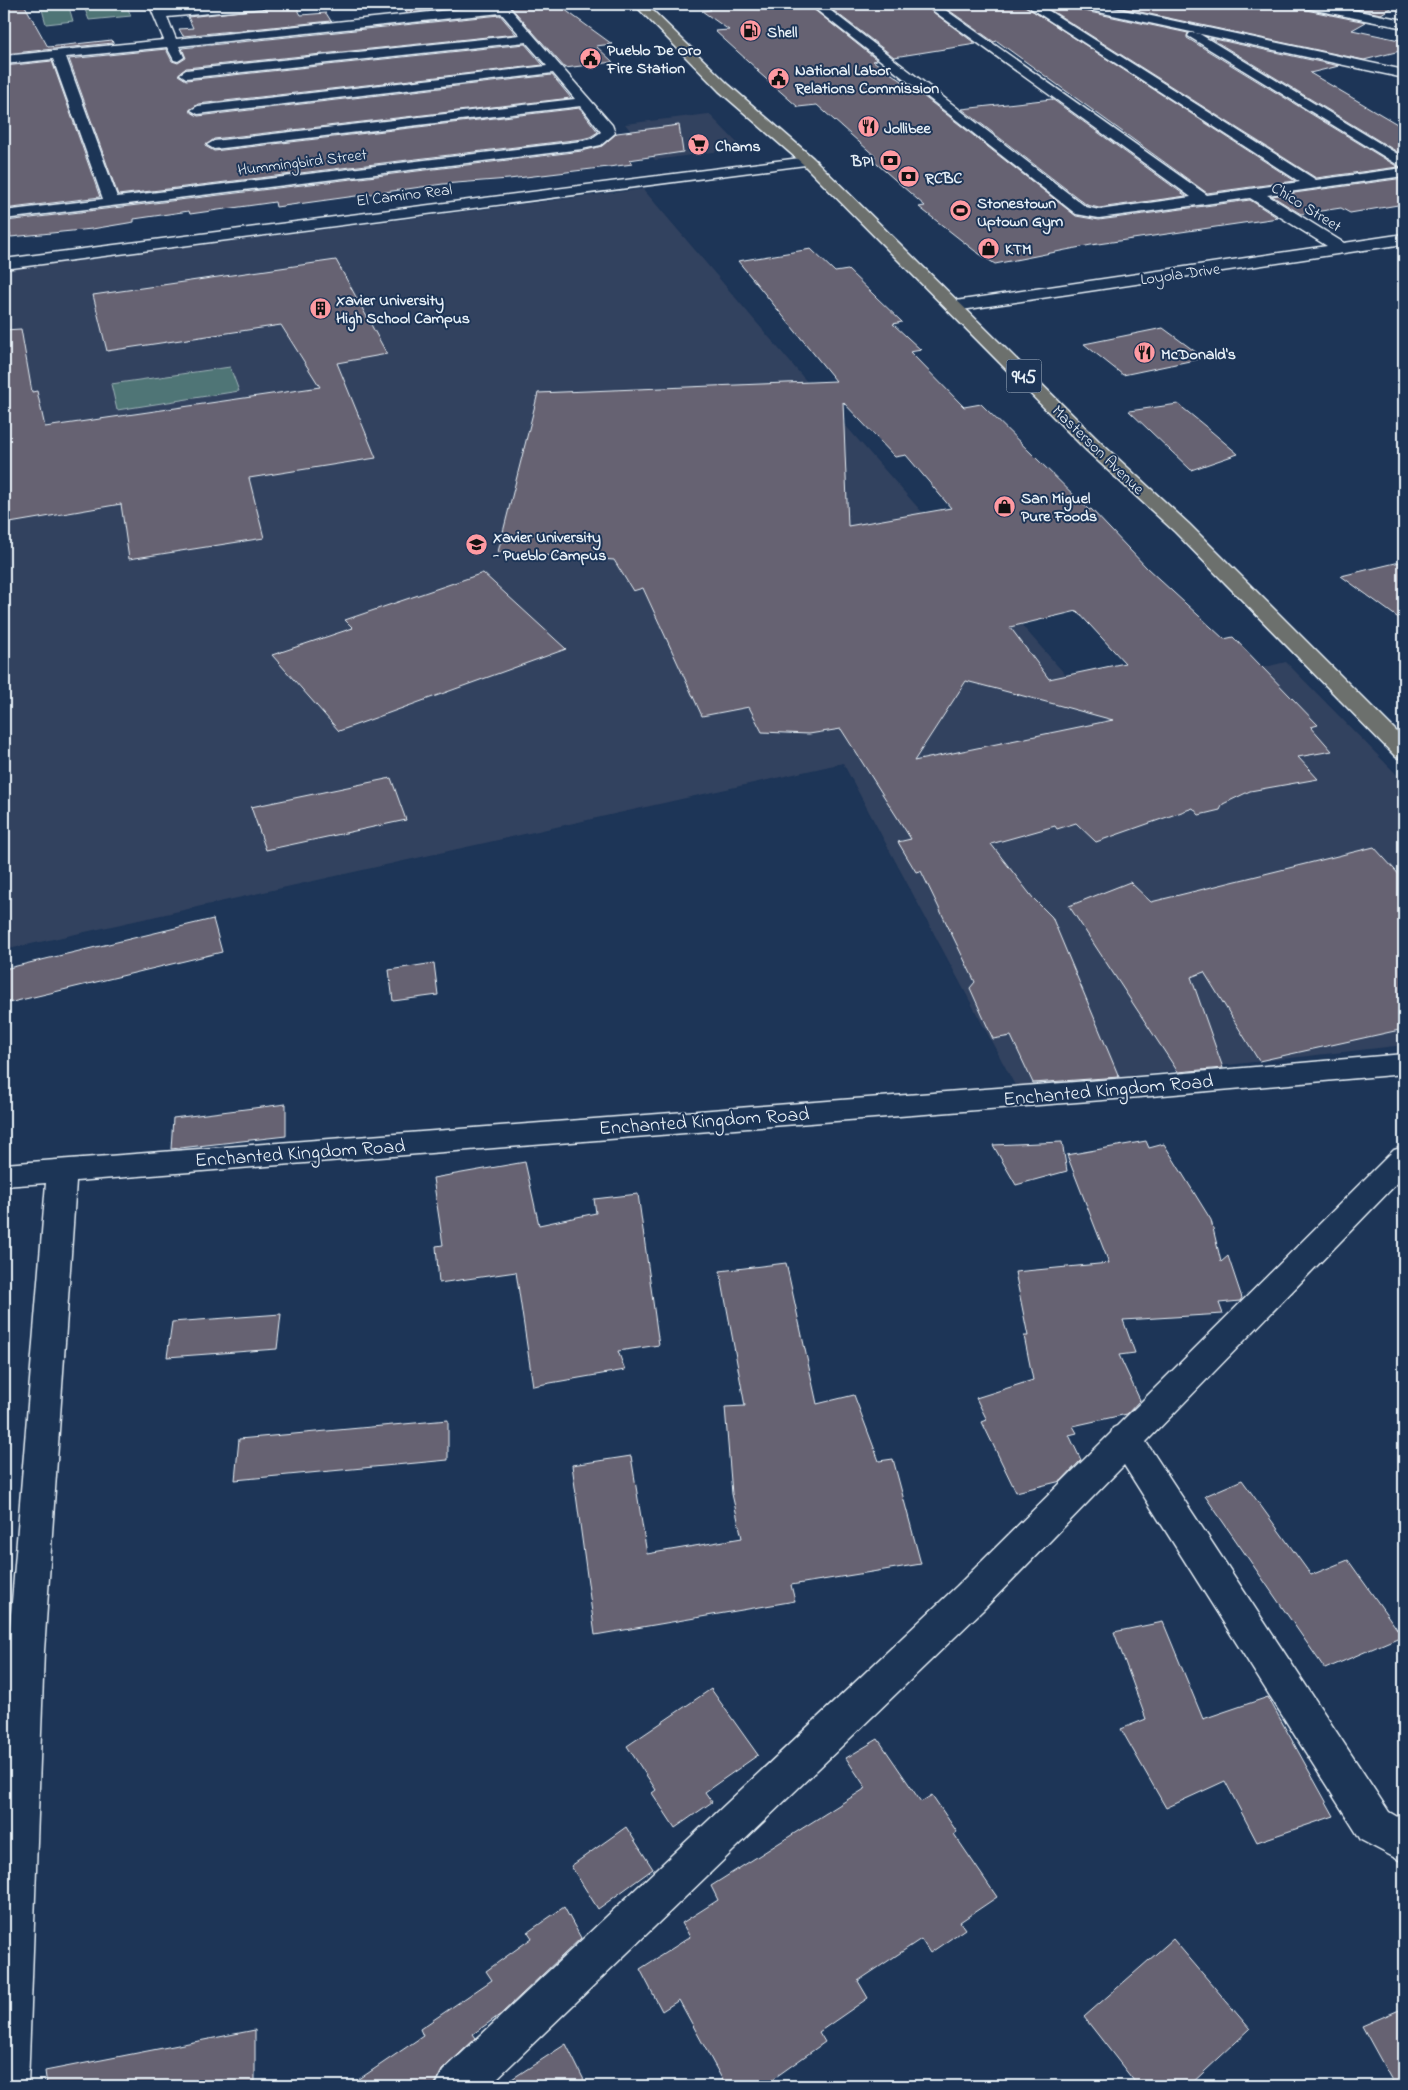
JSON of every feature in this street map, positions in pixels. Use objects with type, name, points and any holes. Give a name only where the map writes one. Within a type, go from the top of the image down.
[{"type":"main road","name":"Masterson Avenue","points":[[640,4],[692,58],[808,161],[1094,447],[1182,528],[1404,752]]},
{"type":"street","points":[[264,4],[157,9],[188,79],[529,38]]},
{"type":"street","points":[[815,4],[1081,211],[1099,214],[1253,193],[1311,183],[1404,172]]},
{"type":"street","points":[[930,4],[1203,199]]},
{"type":"street","points":[[1030,4],[1311,183]]},
{"type":"street","points":[[1080,4],[1404,74]]},
{"type":"street","points":[[1306,4],[1404,24]]},
{"type":"street","points":[[4,60],[502,6],[584,102]]},
{"type":"street","points":[[1176,26],[1404,164]]},
{"type":"street","points":[[58,54],[112,202]]},
{"type":"street","points":[[198,110],[556,69]]},
{"type":"street","points":[[232,187],[212,141],[584,102]]},
{"type":"street","name":"Hummingbird Street","points":[[4,215],[582,145],[604,138],[608,133],[607,128],[584,102]]},
{"type":"street","points":[[638,168],[794,148]]},
{"type":"street","name":"El Camino Real","points":[[4,264],[808,161]]},
{"type":"street","name":"Chico Street","points":[[1253,193],[1342,249]]},
{"type":"street","name":"Loyola Drive","points":[[955,306],[1404,239]]},
{"type":"street","name":"Enchanted Kingdom Road","points":[[4,1175],[1128,1088],[1404,1064]]},
{"type":"street","points":[[458,2086],[970,1598],[1126,1438],[1291,1275],[1404,1158]]},
{"type":"street","points":[[6,2086],[15,1654],[62,1170]]},
{"type":"street","points":[[1126,1438],[1375,1826],[1399,1840],[1404,1838]]},
{"type":"shaded area","points":[[709,114],[742,148],[655,160],[625,124]]},
{"type":"shaded area","name":"Xavier University - Pueblo Campus","points":[[643,189],[807,382],[1094,707],[1286,662],[1404,782],[1404,1045],[1017,1089],[843,763],[4,950],[4,270]]},
{"type":"green space","points":[[68,4],[73,21],[46,24],[41,6]]},
{"type":"green space","points":[[83,4],[126,4],[131,16],[89,20]]},
{"type":"green space","points":[[230,367],[239,391],[117,410],[111,384]]},
{"type":"building","points":[[4,4],[24,4],[48,47],[112,40],[113,43],[4,54]]},
{"type":"building","points":[[400,4],[491,4],[408,13]]},
{"type":"building","points":[[508,4],[557,4],[612,44],[596,46],[613,62],[565,68]]},
{"type":"building","points":[[704,4],[807,4],[877,60],[873,61],[918,92],[1076,216],[1099,220],[1250,200],[1278,218],[1091,245],[995,264],[975,251],[919,207],[925,206],[870,158],[876,157],[817,105],[798,107],[757,71],[759,71],[715,31],[729,30],[702,11],[711,10]]},
{"type":"building","points":[[825,4],[922,4],[976,44],[894,57]]},
{"type":"building","points":[[940,4],[1022,4],[1295,181],[1207,193],[997,41],[994,42]]},
{"type":"building","points":[[1041,4],[1072,4],[1080,10],[1188,33],[1187,38],[1398,167],[1316,178]]},
{"type":"building","points":[[1103,4],[1298,4],[1306,10],[1366,22],[1352,30],[1404,41],[1404,50],[1364,60]]},
{"type":"building","points":[[1331,4],[1398,4],[1381,14]]},
{"type":"building","points":[[286,6],[288,9],[297,8],[301,15],[326,13],[331,21],[183,36],[179,29],[193,28],[188,17]]},
{"type":"building","points":[[500,15],[516,34],[186,68],[178,75],[186,80],[525,44],[543,65],[198,104],[189,111],[198,116],[552,75],[571,98],[214,139],[205,146],[214,151],[580,108],[598,132],[582,139],[118,195],[69,59],[166,49],[172,61],[178,63],[186,58],[182,48]]},
{"type":"building","points":[[1210,38],[1339,66],[1310,73],[1404,128],[1404,156]]},
{"type":"building","points":[[52,61],[100,197],[4,209],[4,66]]},
{"type":"building","points":[[1052,99],[1186,196],[1099,208],[1087,205],[962,109]]},
{"type":"building","points":[[679,125],[683,152],[629,160],[633,164],[509,179],[443,184],[276,207],[275,202],[190,214],[189,211],[134,219],[134,222],[92,229],[11,237],[6,221],[582,151],[602,146],[617,133]]},
{"type":"building","points":[[1404,178],[1404,204],[1350,213],[1341,208],[1301,214],[1272,196]]},
{"type":"building","points":[[811,249],[835,272],[848,270],[902,322],[893,324],[921,350],[910,352],[964,407],[981,404],[1089,510],[1091,509],[1147,568],[1224,639],[1233,637],[1318,725],[1311,727],[1332,751],[1298,757],[1318,779],[1250,791],[1223,804],[1220,810],[1199,815],[1193,808],[1096,842],[1076,823],[1057,829],[1055,826],[991,844],[1033,898],[1052,917],[1119,1077],[1033,1083],[1011,1036],[993,1039],[970,988],[975,982],[921,871],[916,872],[898,842],[911,839],[841,729],[809,734],[762,732],[749,707],[702,716],[643,588],[633,591],[614,560],[498,552],[538,393],[836,381],[738,261]],"holes":[[[843,402],[895,457],[906,455],[951,508],[848,526]],[[1077,611],[1125,663],[1049,679],[1010,627]],[[966,681],[1113,720],[914,761]]]},
{"type":"building","points":[[336,260],[387,354],[337,363],[376,458],[249,478],[264,538],[129,559],[121,504],[4,524],[4,330],[21,329],[32,392],[37,391],[45,427],[320,387],[281,325],[107,351],[93,295]]},
{"type":"building","name":"McDonald's","points":[[1163,328],[1204,358],[1123,375],[1084,344]]},
{"type":"building","points":[[1178,404],[1238,454],[1191,470],[1129,411]]},
{"type":"building","points":[[1404,561],[1404,622],[1341,576]]},
{"type":"building","points":[[483,573],[566,649],[339,731],[272,655],[353,628],[345,620]]},
{"type":"building","points":[[391,778],[406,820],[266,850],[251,807]]},
{"type":"building","points":[[1374,847],[1404,880],[1404,1029],[1259,1061],[1204,972],[1191,977],[1223,1068],[1178,1072],[1069,906],[1130,882],[1151,902]]},
{"type":"building","points":[[213,919],[222,952],[4,1004],[4,969]]},
{"type":"building","points":[[434,963],[438,995],[393,1001],[389,970]]},
{"type":"building","points":[[286,1104],[286,1136],[171,1149],[173,1118]]},
{"type":"building","points":[[1146,1141],[1149,1148],[1164,1144],[1211,1220],[1221,1262],[1228,1256],[1242,1298],[1240,1301],[1219,1303],[1223,1314],[1123,1320],[1135,1353],[1119,1355],[1140,1400],[1127,1414],[1073,1426],[1077,1433],[1069,1435],[1081,1460],[1061,1481],[1016,1492],[982,1422],[987,1420],[976,1398],[1033,1380],[1024,1336],[1028,1336],[1015,1272],[1109,1263],[1067,1155]]},
{"type":"building","points":[[1062,1142],[1067,1171],[1016,1185],[993,1145]]},
{"type":"building","points":[[525,1162],[539,1225],[596,1213],[594,1199],[638,1194],[659,1345],[618,1351],[625,1370],[533,1386],[516,1272],[439,1283],[436,1246],[443,1245],[433,1178]]},
{"type":"building","points":[[786,1263],[817,1404],[854,1395],[879,1461],[893,1459],[921,1564],[791,1585],[795,1601],[595,1635],[572,1465],[631,1456],[647,1554],[742,1538],[732,1494],[725,1407],[745,1406],[720,1271]]},
{"type":"building","points":[[281,1314],[277,1349],[167,1357],[172,1322]]},
{"type":"building","points":[[448,1420],[448,1460],[235,1480],[239,1439]]},
{"type":"building","points":[[1242,1480],[1311,1575],[1348,1560],[1402,1636],[1325,1669],[1205,1496]]},
{"type":"building","points":[[1163,1622],[1203,1719],[1268,1697],[1334,1816],[1257,1842],[1225,1781],[1166,1808],[1121,1729],[1146,1719],[1114,1632]]},
{"type":"building","points":[[711,1689],[758,1755],[705,1792],[712,1802],[675,1828],[652,1793],[656,1790],[627,1746]]},
{"type":"building","points":[[878,1739],[921,1802],[932,1795],[957,1832],[954,1834],[997,1897],[960,1922],[965,1929],[930,1953],[921,1939],[858,1981],[868,1998],[819,2032],[825,2042],[763,2086],[726,2086],[679,2000],[662,2011],[640,1969],[690,1937],[682,1923],[718,1900],[711,1886],[866,1788],[846,1758]]},
{"type":"building","points":[[626,1827],[653,1869],[598,1909],[571,1866]]},
{"type":"building","points":[[564,1907],[581,1938],[501,2014],[473,2034],[476,2038],[442,2070],[434,2086],[349,2086],[423,2036],[420,2029],[492,1980],[486,1971],[532,1938],[528,1932]]},
{"type":"building","points":[[1173,1939],[1250,2029],[1189,2086],[1138,2086],[1084,2017]]},
{"type":"building","points":[[1404,2008],[1404,2086],[1395,2086],[1362,2026]]},
{"type":"building","points":[[255,2030],[255,2086],[47,2086],[45,2071]]},
{"type":"building","points":[[566,2044],[587,2086],[501,2086]]},
{"type":"place","name":"Shell","points":[[751,31]]},
{"type":"place","name":"Pueblo De Oro Fire Station","points":[[591,58]]},
{"type":"place","name":"National Labor Relations Commission","points":[[779,78]]},
{"type":"place","name":"Jollibee","points":[[868,127]]},
{"type":"place","name":"Chams","points":[[699,145]]},
{"type":"place","name":"BPI","points":[[890,160]]},
{"type":"place","name":"RCBC","points":[[909,177]]},
{"type":"place","name":"Stonestown Uptown Gym","points":[[961,211]]},
{"type":"place","name":"KTM","points":[[989,248]]},
{"type":"place","name":"Xavier University High School Campus","points":[[320,308]]},
{"type":"place","name":"McDonald's","points":[[1145,353]]},
{"type":"place","name":"San Miguel Pure Foods","points":[[1005,506]]},
{"type":"place","name":"Xavier University - Pueblo Campus","points":[[477,545]]}]
